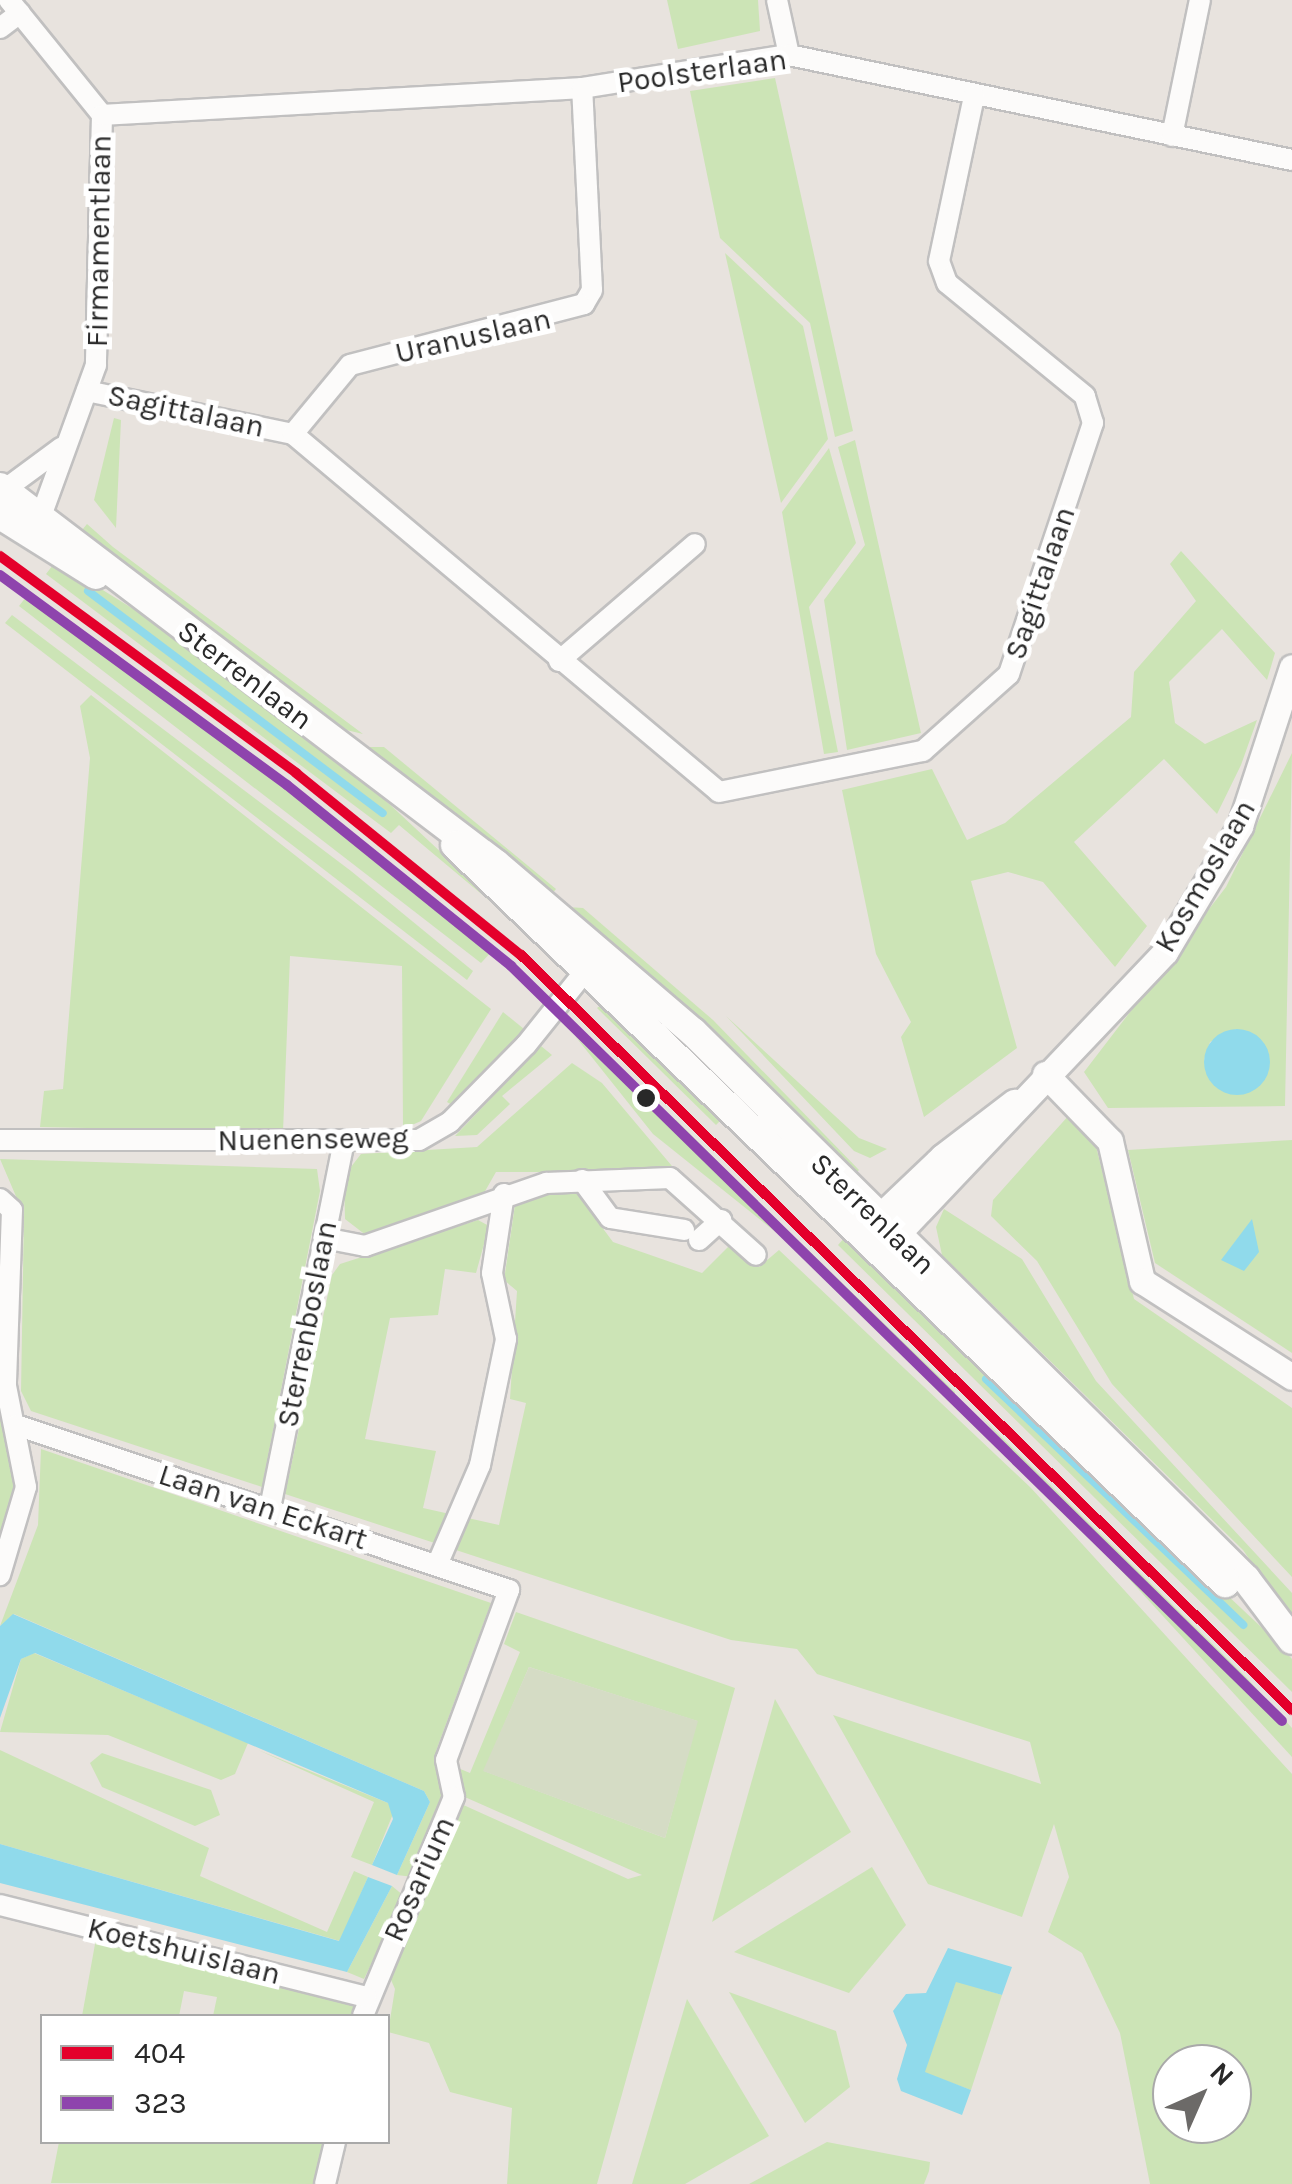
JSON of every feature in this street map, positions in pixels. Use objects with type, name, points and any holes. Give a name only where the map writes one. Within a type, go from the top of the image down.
[{"type":"main road","name":"Sterrenlaan","points":[[1,497],[41,516],[142,598]]},
{"type":"main road","name":"Sterrenlaan","points":[[1,497],[142,598],[441,826],[478,876],[592,959],[900,1240],[1246,1579],[1286,1634]]},
{"type":"main road","name":"Sterrenlaan","points":[[592,959],[871,1252],[1084,1458],[1286,1634]]},
{"type":"street","points":[[777,0],[789,55]]},
{"type":"street","points":[[1172,136],[1200,0]]},
{"type":"street","points":[[0,28],[15,6]]},
{"type":"street","name":"Firmamentlaan","points":[[15,6],[102,115],[88,391],[61,448],[41,516]]},
{"type":"street","name":"Poolsterlaan","points":[[102,115],[582,88],[789,55],[974,97],[1292,160]]},
{"type":"street","name":"Uranuslaan","points":[[293,434],[350,365],[584,304],[592,290],[582,88]]},
{"type":"street","name":"Sagittalaan","points":[[88,391],[293,434],[719,792],[924,751],[1009,674],[1093,423],[1085,396],[947,283],[939,260],[974,97]]},
{"type":"street","name":"Firmamentlaan","points":[[1,497],[61,448]]},
{"type":"street","points":[[560,662],[695,544]]},
{"type":"street","name":"Kosmoslaan","points":[[871,1252],[900,1240],[1022,1096],[1165,952],[1254,792],[1292,667]]},
{"type":"street","name":"Nuenenseweg","points":[[0,1140],[420,1140],[450,1122],[592,959]]},
{"type":"street","points":[[1045,1074],[1110,1141],[1142,1281],[1292,1377]]},
{"type":"street","name":"Kosmoslaan","points":[[877,1219],[978,1124],[1022,1096]]},
{"type":"street","name":"Sterrenboslaan","points":[[270,1508],[344,1140]]},
{"type":"street","points":[[324,1238],[364,1246],[504,1194],[582,1180],[670,1178],[756,1255]]},
{"type":"street","points":[[582,1180],[610,1218],[692,1235],[721,1220]]},
{"type":"street","points":[[437,1564],[480,1465],[506,1339],[492,1274],[504,1194]]},
{"type":"street","points":[[0,1199],[12,1210],[6,1386],[26,1487],[0,1575]]},
{"type":"street","points":[[871,1252],[877,1219]]},
{"type":"street","name":"Laan van Eckart","points":[[16,1426],[509,1590]]},
{"type":"street","name":"Rosarium","points":[[365,2006],[454,1798],[446,1760],[509,1590]]},
{"type":"street","name":"Koetshuislaan","points":[[0,1906],[365,2006]]},
{"type":"street","points":[[325,2184],[334,2144]]},
{"type":"green space","points":[[667,0],[758,0],[760,31],[678,49]]},
{"type":"green space","points":[[775,78],[853,431],[835,437],[810,323],[720,238],[690,91]]},
{"type":"green space","points":[[725,253],[803,326],[828,439],[781,503]]},
{"type":"green space","points":[[114,418],[121,420],[116,528],[94,500]]},
{"type":"green space","points":[[855,440],[921,733],[847,750],[824,600],[865,545],[838,447]]},
{"type":"green space","points":[[829,448],[856,543],[809,607],[838,752],[824,754],[782,512]]},
{"type":"green space","points":[[87,524],[363,734],[338,728],[78,535]]},
{"type":"green space","points":[[1181,551],[1275,653],[1267,680],[1222,629],[1169,682],[1175,723],[1205,744],[1257,720],[1241,765],[1217,814],[1164,759],[1074,842],[1147,926],[1115,967],[1043,882],[1008,872],[971,881],[1017,1048],[924,1117],[901,1037],[911,1022],[876,954],[842,790],[932,769],[967,840],[1005,823],[1131,717],[1134,672],[1196,601],[1170,564]]},
{"type":"green space","points":[[56,561],[172,633],[354,771],[522,928],[399,825],[391,833],[46,574]]},
{"type":"green space","points":[[30,592],[286,781],[494,949],[481,963],[19,606]]},
{"type":"green space","points":[[12,615],[351,871],[473,971],[467,980],[5,623]]},
{"type":"green space","points":[[91,695],[491,1009],[421,1121],[403,1129],[402,966],[290,956],[283,1132],[40,1127],[44,1091],[63,1089],[90,758],[80,706]]},
{"type":"green space","points":[[361,747],[384,747],[556,889],[548,899]]},
{"type":"green space","points":[[1292,753],[1285,1106],[1108,1108],[1084,1072],[1226,887]],"holes":[[[1236,1029],[1269,1068],[1242,1094],[1204,1060],[1210,1042]]]},
{"type":"green space","points":[[567,907],[583,908],[713,1020],[859,1170],[850,1179]]},
{"type":"green space","points":[[602,1004],[724,1117],[716,1125],[597,1008]]},
{"type":"green space","points":[[503,1012],[524,1029],[452,1105],[447,1102]]},
{"type":"green space","points":[[726,1016],[859,1138],[887,1149],[870,1158],[854,1151]]},
{"type":"green space","points":[[575,1036],[668,1126],[676,1120],[785,1228],[778,1234],[653,1134]]},
{"type":"green space","points":[[541,1046],[552,1055],[502,1096],[510,1104],[477,1135],[455,1136]]},
{"type":"green space","points":[[572,1063],[602,1083],[677,1172],[496,1172],[480,1200],[367,1236],[345,1219],[344,1176],[361,1154],[477,1147]]},
{"type":"green space","points":[[1070,1114],[1094,1138],[1134,1299],[1292,1408],[1292,1577],[1112,1384],[1037,1261],[991,1216],[993,1200]]},
{"type":"green space","points":[[1292,1140],[1292,1353],[1155,1263],[1128,1150]]},
{"type":"green space","points":[[0,1159],[317,1169],[320,1191],[262,1487],[31,1411],[21,1391],[24,1215]]},
{"type":"green space","points":[[575,1191],[613,1242],[702,1273],[734,1241],[759,1267],[779,1250],[1031,1488],[1292,1774],[1292,2184],[1150,2184],[1120,2033],[1082,1953],[1048,1932],[1069,1877],[1054,1824],[1022,1917],[928,1884],[833,1715],[1041,1784],[1030,1742],[817,1674],[797,1649],[731,1640],[285,1494],[332,1275],[340,1264],[478,1220],[489,1226],[476,1273],[445,1269],[438,1315],[390,1318],[365,1439],[436,1451],[423,1508],[499,1525],[526,1403],[510,1399],[517,1291],[504,1280],[516,1198]]},
{"type":"green space","points":[[944,1209],[1022,1259],[1096,1381],[1292,1593],[1292,1620],[1243,1550],[942,1255],[936,1227]]},
{"type":"green space","points":[[846,1236],[1275,1640],[1292,1659],[1292,1692],[838,1245]]},
{"type":"green space","points":[[804,1246],[955,1392],[954,1398],[804,1258]]},
{"type":"green space","points":[[0,1398],[18,1487],[0,1556]]},
{"type":"green space","points":[[979,1415],[1247,1678],[1292,1728],[1292,1757]]},
{"type":"green space","points":[[41,1449],[491,1603],[436,1751],[443,1800],[413,1877],[397,1875],[430,1802],[424,1791],[14,1614],[0,1626],[38,1525]]},
{"type":"green space","points":[[516,1612],[735,1688],[597,2184],[507,2184],[512,2108],[450,2092],[429,2043],[390,2033],[395,1989],[388,1973],[459,1803],[628,1879],[642,1875],[458,1794],[453,1766],[470,1773],[520,1652],[504,1644]],"holes":[[[529,1667],[697,1721],[665,1838],[484,1771]]]},
{"type":"green space","points":[[34,1653],[248,1743],[235,1774],[221,1780],[108,1735],[0,1732],[21,1659]]},
{"type":"green space","points":[[529,1667],[698,1721],[665,1838],[483,1771]]},
{"type":"green space","points":[[775,1699],[851,1832],[712,1922],[731,1854]]},
{"type":"green space","points":[[0,1750],[209,1848],[200,1876],[327,1932],[354,1871],[368,1877],[340,1941],[0,1844]]},
{"type":"green space","points":[[258,1750],[395,1809],[372,1865],[351,1857],[374,1802]]},
{"type":"green space","points":[[102,1753],[211,1790],[220,1815],[195,1826],[102,1787],[90,1763]]},
{"type":"green space","points":[[872,1867],[906,1925],[849,1993],[734,1952]]},
{"type":"green space","points":[[392,1886],[404,1896],[364,1979],[347,1972]]},
{"type":"green space","points":[[97,1933],[351,2000],[355,2014],[213,2014],[217,1997],[184,1991],[179,2014],[82,2014]]},
{"type":"green space","points":[[956,1981],[1002,1995],[971,2090],[924,2073]]},
{"type":"green space","points":[[729,1992],[836,2031],[850,2087],[805,2123]]},
{"type":"green space","points":[[687,1999],[769,2136],[685,2184],[632,2184]]},
{"type":"green space","points":[[827,2142],[930,2162],[929,2171],[924,2184],[749,2184]]},
{"type":"green space","points":[[59,2144],[326,2144],[316,2184],[51,2183]]},
{"type":"water","points":[[1237,1029],[1260,1039],[1270,1062],[1260,1085],[1237,1095],[1214,1085],[1204,1062],[1214,1039]]},
{"type":"water","points":[[1252,1219],[1259,1252],[1244,1271],[1221,1260]]},
{"type":"water","points":[[13,1614],[424,1791],[430,1802],[397,1875],[372,1865],[393,1819],[388,1803],[35,1653],[21,1659],[0,1718],[0,1626]]},
{"type":"water","points":[[0,1844],[339,1941],[368,1877],[392,1886],[347,1972],[0,1883]]},
{"type":"water","points":[[948,1948],[1012,1967],[1002,1995],[956,1982],[925,2072],[971,2090],[962,2115],[901,2091],[897,2079],[907,2045],[893,2011],[906,1994],[926,1993]]},
{"type":"waterway","points":[[88,591],[383,813]]},
{"type":"waterway","points":[[986,1379],[1243,1625]]},
{"type":"transit line","name":"404","points":[[0,556],[296,773],[521,955],[1292,1710]]},
{"type":"transit line","name":"323","points":[[0,575],[287,785],[511,966],[1282,1721]]}]
